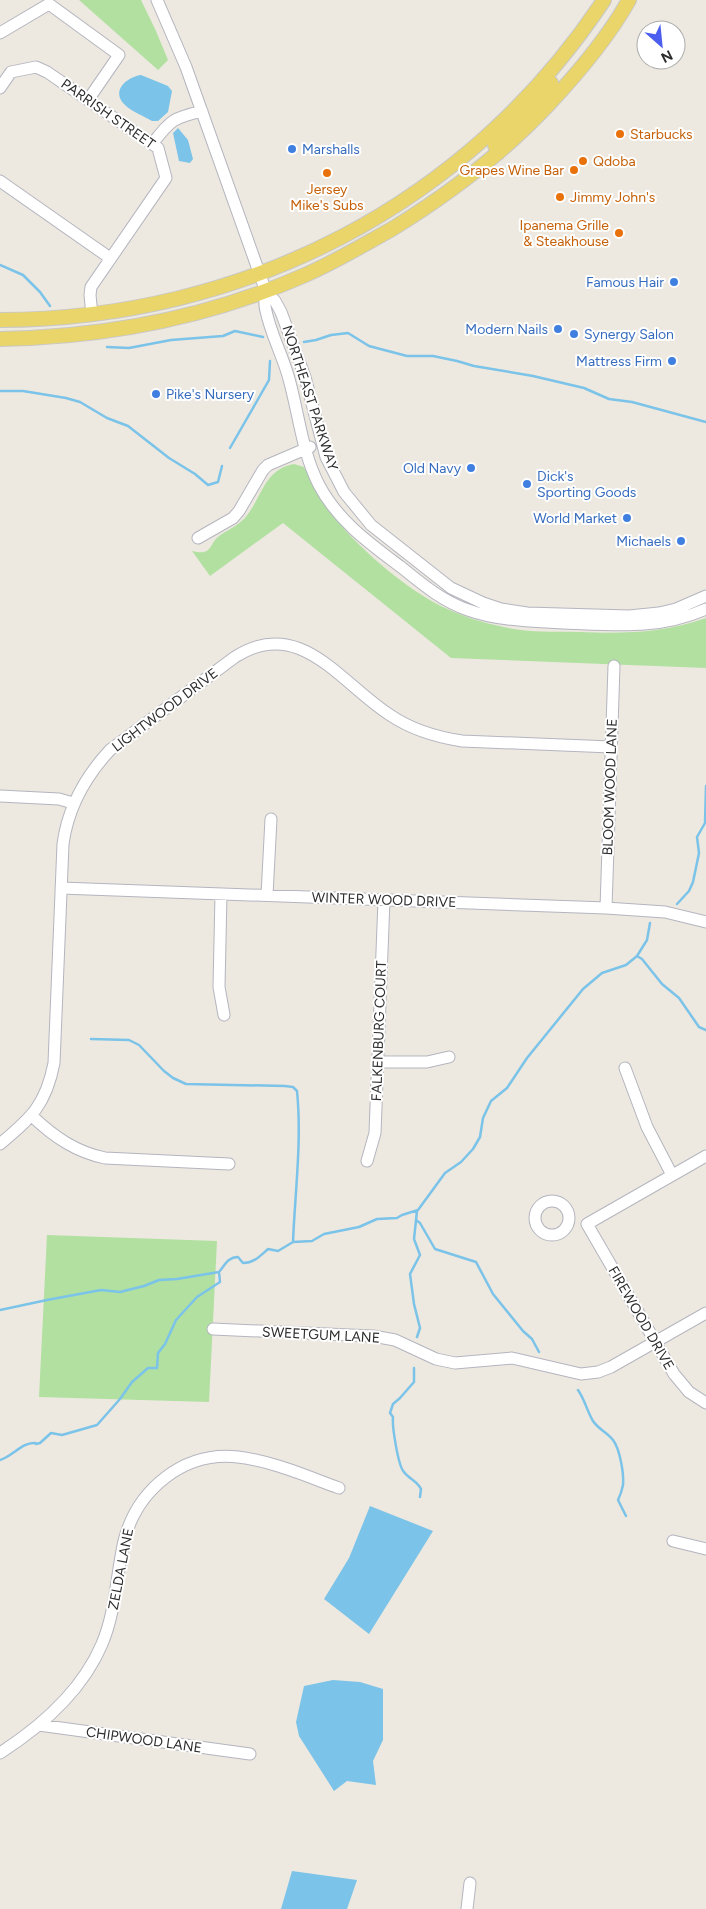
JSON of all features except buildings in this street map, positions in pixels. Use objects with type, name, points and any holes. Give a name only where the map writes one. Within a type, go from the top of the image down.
[{"type":"main road","points":[[0,320],[92,315],[168,302],[260,275],[346,236],[431,180],[480,142],[523,100],[570,48],[604,0]]},
{"type":"main road","points":[[0,339],[59,337],[133,328],[207,311],[265,291],[325,266],[390,230],[476,172],[498,153],[532,122],[562,89],[610,30],[629,0]]},
{"type":"main road","points":[[498,153],[495,145],[498,139],[544,91],[560,70],[570,48]]},
{"type":"main road","points":[[390,230],[406,211],[479,154],[482,148],[480,142]]},
{"type":"street","name":"NORTHEAST PARKWAY","points":[[157,0],[186,67],[260,275],[265,291],[264,305],[267,317],[289,378],[309,464],[330,503],[355,532],[431,591],[449,602],[467,610],[510,620],[631,626],[670,621],[706,609]]},
{"type":"street","points":[[0,32],[48,4],[119,54],[88,100]]},
{"type":"street","name":"PARRISH STREET","points":[[0,88],[11,72],[36,68],[47,72],[158,148],[166,178],[91,287],[92,315]]},
{"type":"street","points":[[153,143],[167,124],[182,116],[202,111]]},
{"type":"street","points":[[0,181],[110,258]]},
{"type":"street","name":"NORTHEAST PARKWAY","points":[[265,291],[275,300],[297,352],[322,443],[335,478],[371,525],[452,588],[500,609],[527,613],[629,616],[659,613],[706,596]]},
{"type":"street","points":[[198,538],[233,518],[268,465],[322,443]]},
{"type":"street","name":"LIGHTWOOD DRIVE","points":[[0,1144],[32,1116],[46,1094],[54,1063],[64,833],[74,803],[94,768],[119,742],[235,657],[250,648],[266,644],[292,646],[312,654],[388,714],[407,725],[434,736],[462,740],[611,747]]},
{"type":"street","name":"BLOOM WOOD LANE","points":[[606,908],[614,666]]},
{"type":"street","points":[[0,796],[59,798],[74,803]]},
{"type":"street","points":[[268,895],[271,818]]},
{"type":"street","name":"WINTER WOOD DRIVE","points":[[61,888],[606,908],[665,912],[706,922]]},
{"type":"street","points":[[221,894],[218,987],[224,1015]]},
{"type":"street","name":"FALKENBURG COURT","points":[[367,1161],[375,1133],[384,900]]},
{"type":"street","points":[[378,1062],[427,1062],[449,1057]]},
{"type":"street","points":[[625,1068],[647,1127],[672,1175]]},
{"type":"street","points":[[32,1116],[68,1145],[95,1156],[229,1164]]},
{"type":"street","points":[[569,1217],[587,1224],[706,1156]]},
{"type":"street","name":"FIREWOOD DRIVE","points":[[587,1224],[674,1374],[688,1392],[706,1403]]},
{"type":"street","name":"SWEETGUM LANE","points":[[213,1329],[373,1336],[395,1340],[436,1358],[455,1363],[512,1358],[580,1374],[611,1368],[706,1312]]},
{"type":"street","name":"ZELDA LANE","points":[[0,1753],[26,1737],[62,1704],[79,1682],[101,1646],[114,1608],[128,1529],[141,1501],[158,1482],[188,1464],[206,1458],[237,1457],[274,1465],[339,1488]]},
{"type":"street","points":[[673,1542],[706,1550]]},
{"type":"street","name":"CHIPWOOD LANE","points":[[39,1725],[250,1754]]},
{"type":"street","points":[[467,1909],[470,1883]]},
{"type":"green space","points":[[79,0],[141,0],[168,60],[158,70]]},
{"type":"green space","points":[[294,464],[304,467],[330,512],[358,543],[392,574],[443,607],[488,623],[513,629],[541,631],[612,633],[659,630],[706,618],[706,668],[451,658],[283,523],[210,576],[192,551],[207,551],[219,536],[245,518],[265,485],[276,472]]},
{"type":"green space","points":[[47,1235],[217,1241],[209,1402],[39,1397]]},
{"type":"water","points":[[141,75],[168,86],[172,91],[168,112],[158,121],[152,121],[135,112],[125,105],[119,95],[122,86],[126,82]]},
{"type":"water","points":[[178,128],[188,140],[193,159],[190,163],[179,161],[173,133]]},
{"type":"water","points":[[370,1506],[433,1531],[369,1634],[324,1599],[349,1558]]},
{"type":"water","points":[[333,1680],[360,1682],[383,1689],[383,1740],[373,1761],[376,1785],[347,1781],[334,1791],[299,1736],[296,1722],[304,1686]]},
{"type":"water","points":[[292,1871],[357,1880],[347,1909],[281,1909]]},
{"type":"waterway","points":[[0,265],[23,275],[40,292],[50,306]]},
{"type":"waterway","points":[[107,347],[129,348],[171,340],[223,336],[235,331],[263,337]]},
{"type":"waterway","points":[[304,342],[348,333],[369,346],[407,356],[433,356],[474,366],[533,376],[584,388],[609,399],[632,402],[706,422]]},
{"type":"waterway","points":[[230,448],[269,380],[270,361]]},
{"type":"waterway","points":[[0,391],[23,391],[80,402],[107,418],[128,426],[208,485],[218,482],[222,466]]},
{"type":"waterway","points":[[677,904],[689,891],[693,882],[699,853],[697,837],[705,823],[706,786]]},
{"type":"waterway","points":[[0,1310],[101,1290],[120,1292],[159,1280],[219,1272],[227,1262],[235,1257],[238,1257],[243,1263],[250,1262],[257,1259],[268,1249],[278,1251],[293,1242],[312,1241],[324,1234],[359,1227],[377,1219],[397,1218],[418,1210],[445,1173],[461,1162],[473,1149],[480,1137],[483,1118],[491,1101],[507,1088],[527,1058],[583,989],[602,973],[626,965],[637,956],[647,940],[650,923]]},
{"type":"waterway","points":[[637,956],[642,959],[662,984],[679,998],[699,1027],[706,1030]]},
{"type":"waterway","points":[[91,1039],[129,1040],[139,1045],[173,1078],[186,1084],[285,1086],[293,1087],[297,1091],[298,1148],[293,1242]]},
{"type":"waterway","points":[[417,1211],[414,1239],[420,1255],[410,1274],[414,1304],[420,1328],[417,1337]]},
{"type":"waterway","points":[[416,1220],[420,1223],[435,1249],[476,1262],[493,1294],[523,1331],[532,1339],[539,1352]]},
{"type":"waterway","points":[[0,1460],[30,1443],[40,1443],[51,1433],[62,1435],[97,1425],[132,1382],[148,1368],[157,1368],[158,1353],[165,1344],[176,1320],[197,1297],[220,1282],[219,1272]]},
{"type":"waterway","points":[[414,1368],[414,1382],[393,1404],[390,1413],[393,1417],[393,1429],[402,1468],[421,1489],[420,1497]]},
{"type":"waterway","points":[[578,1390],[593,1421],[611,1437],[618,1449],[623,1480],[618,1500],[626,1516]]},
{"type":"place","name":"Starbucks","points":[[620,134]]},
{"type":"place","name":"Marshalls","points":[[292,149]]},
{"type":"place","name":"Qdoba","points":[[583,161]]},
{"type":"place","name":"Grapes Wine Bar","points":[[574,170]]},
{"type":"place","name":"Jersey Mike's Subs","points":[[327,173]]},
{"type":"place","name":"Jimmy John's","points":[[560,197]]},
{"type":"place","name":"Ipanema Grille & Steakhouse","points":[[619,233]]},
{"type":"place","name":"Famous Hair","points":[[674,282]]},
{"type":"place","name":"Modern Nails","points":[[558,329]]},
{"type":"place","name":"Synergy Salon","points":[[574,334]]},
{"type":"place","name":"Mattress Firm","points":[[672,361]]},
{"type":"place","name":"Pike's Nursery","points":[[156,394]]},
{"type":"place","name":"Old Navy","points":[[471,468]]},
{"type":"place","name":"Dick's Sporting Goods","points":[[527,484]]},
{"type":"place","name":"World Market","points":[[627,518]]},
{"type":"place","name":"Michaels","points":[[681,541]]}]
